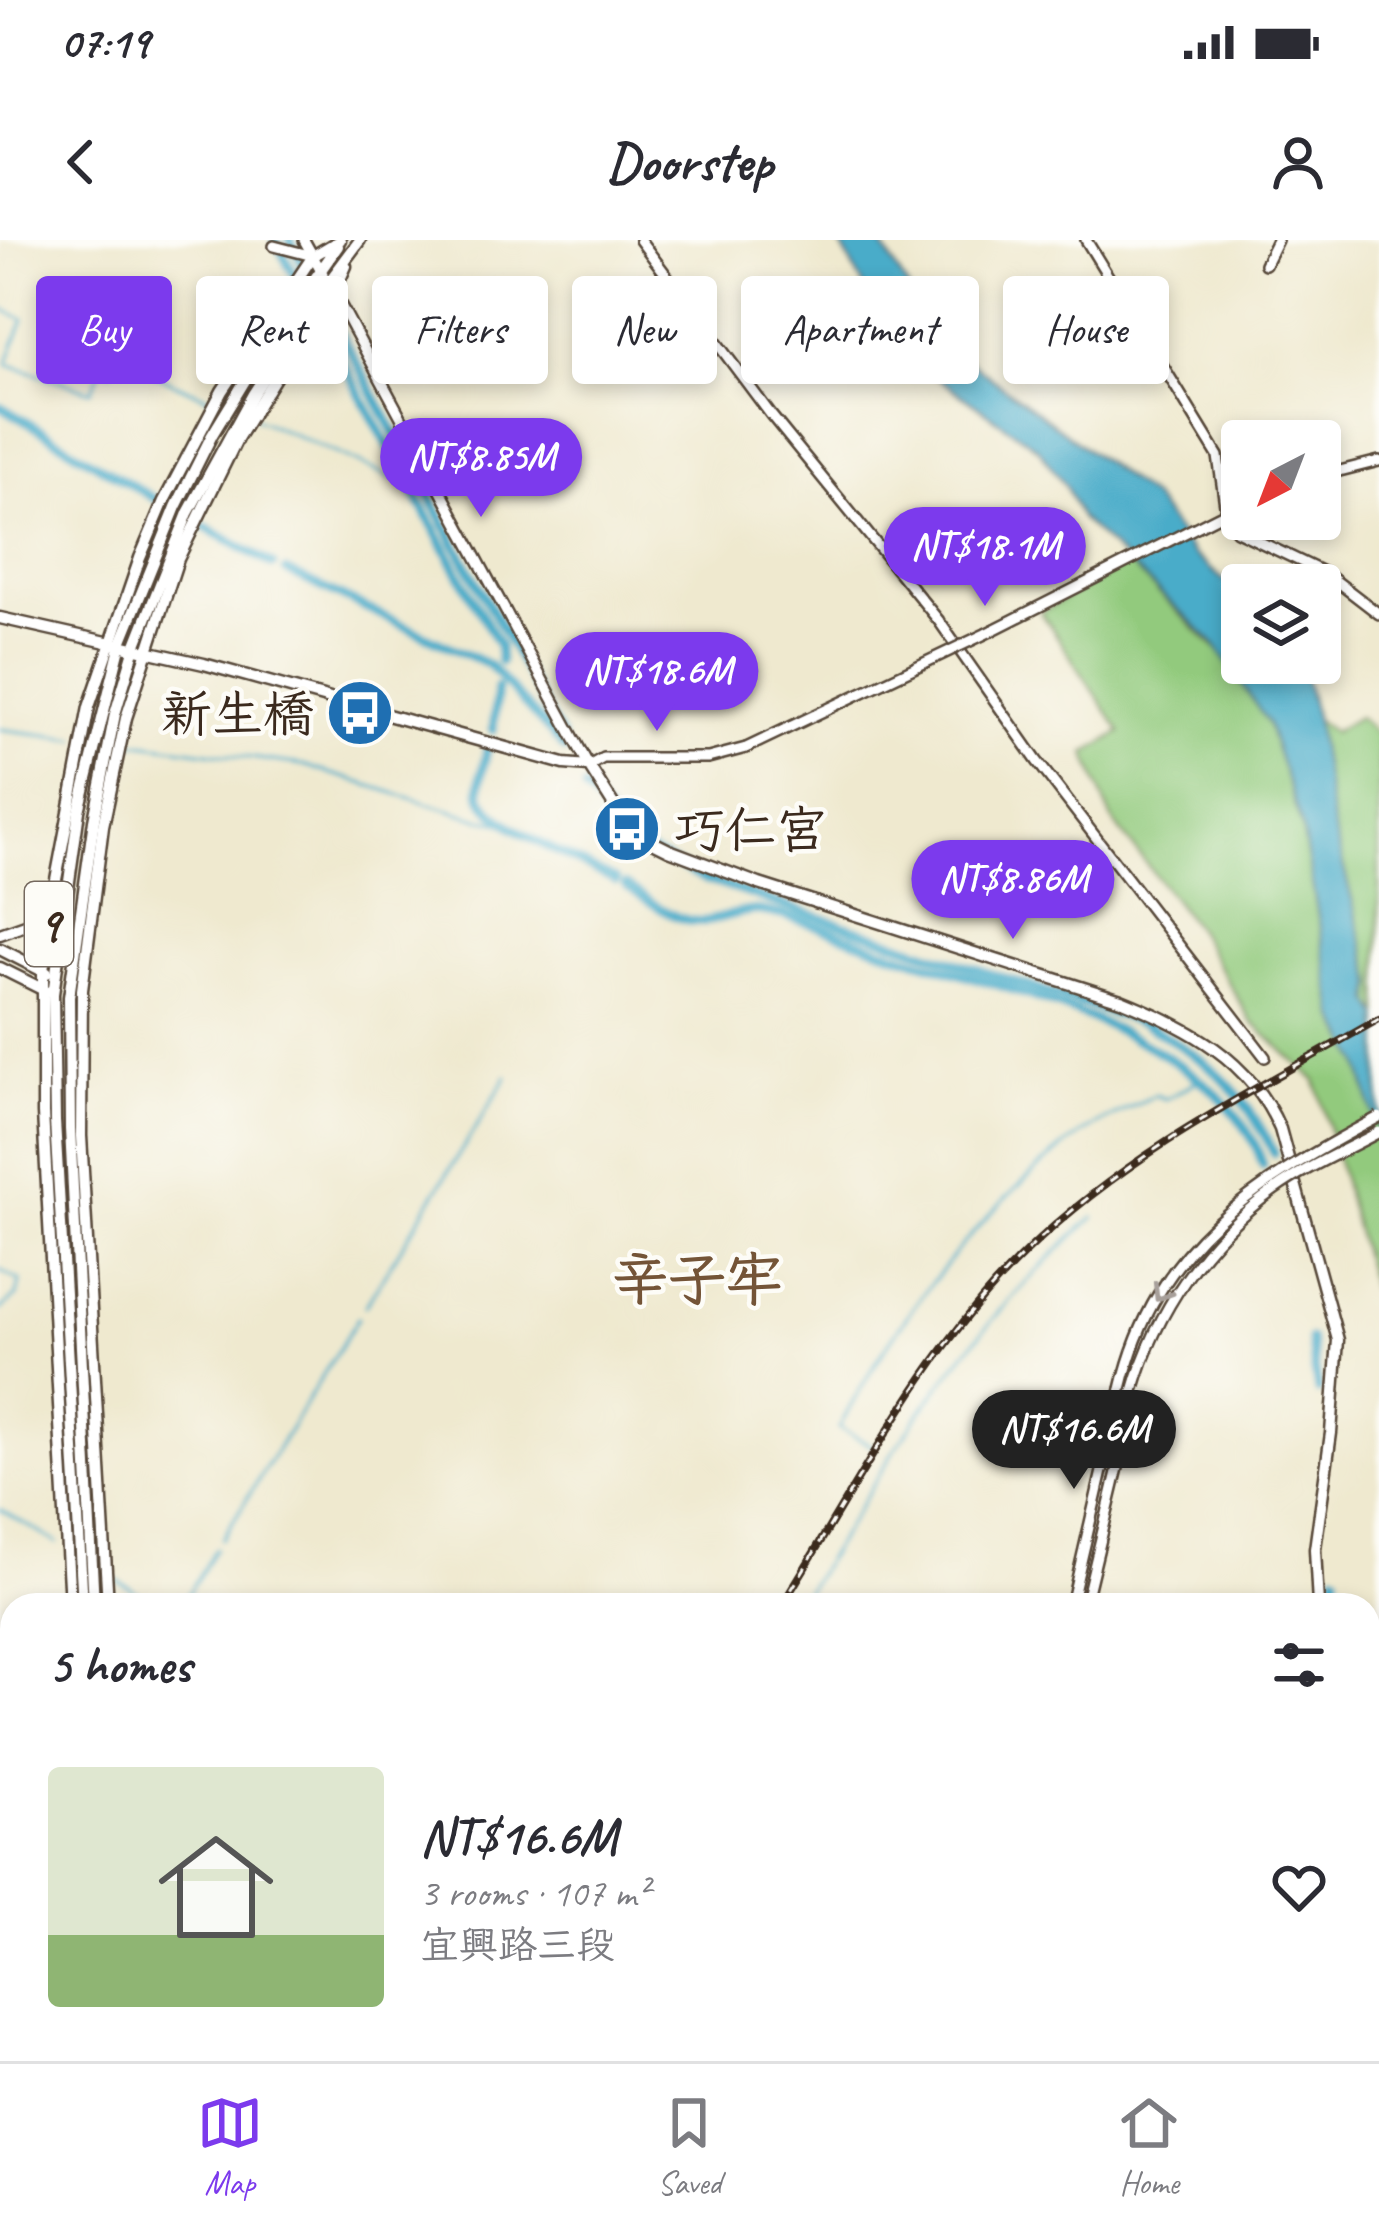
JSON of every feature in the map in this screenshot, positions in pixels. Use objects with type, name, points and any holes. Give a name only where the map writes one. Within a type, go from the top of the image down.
[{"type":"main road","name":"9","points":[[303,276],[313,256],[341,240]]},
{"type":"main road","name":"9","points":[[314,276],[341,240]]},
{"type":"main road","name":"9","points":[[338,276],[358,243]]},
{"type":"main road","name":"9","points":[[69,1593],[43,1113],[48,992],[56,977],[78,821],[116,642],[146,544],[199,431],[232,384]]},
{"type":"main road","name":"9","points":[[107,1593],[76,986],[140,649],[201,506],[269,384]]},
{"type":"main road","points":[[0,618],[116,642],[564,764],[590,766],[613,804],[643,837],[669,850],[759,884],[1121,1000],[1209,1042],[1270,1106],[1289,1154],[1338,1340],[1315,1550],[1317,1593]]},
{"type":"main road","name":"9","points":[[82,1593],[48,992],[43,971],[89,707],[116,642]]},
{"type":"main road","points":[[58,868],[78,821]]},
{"type":"main road","points":[[1,935],[31,923],[54,890]]},
{"type":"main road","points":[[0,949],[76,986],[69,997],[0,968]]},
{"type":"main road","name":"9","points":[[69,997],[70,1130],[93,1593]]},
{"type":"street","points":[[304,240],[325,276]]},
{"type":"street","points":[[640,240],[771,416],[939,621],[1037,761],[1265,1057]]},
{"type":"street","points":[[1086,240],[1218,456],[1227,519],[1237,531],[1327,574],[1379,614]]},
{"type":"street","points":[[1264,264],[1277,240]]},
{"type":"street","points":[[274,246],[313,256]]},
{"type":"street","points":[[348,319],[590,766],[603,758],[708,758],[746,748],[1221,515]]},
{"type":"street","points":[[1341,471],[1379,460]]},
{"type":"street","points":[[1075,1593],[1150,1310],[1173,1274],[1221,1217],[1280,1171],[1379,1117]]},
{"type":"street","points":[[1088,1593],[1130,1418],[1127,1390],[1161,1318],[1225,1232],[1277,1187],[1379,1132]]},
{"type":"green space","points":[[1128,563],[1221,651],[1221,684],[1267,684],[1333,732],[1358,717],[1379,736],[1379,1316],[1316,1081],[1251,1021],[1197,930],[1111,818],[1086,753],[1121,732],[1041,612]]},
{"type":"water","points":[[838,240],[879,240],[901,276],[858,276]]},
{"type":"water","points":[[979,368],[1152,498],[1193,554],[1221,578],[1221,653],[1080,518],[1066,487],[1038,448],[946,384],[979,384]]},
{"type":"water","points":[[1242,684],[1307,684],[1332,823],[1374,983],[1371,1001],[1379,1016],[1379,1136],[1360,1064],[1336,1017],[1302,827],[1267,722]]},
{"type":"waterway","points":[[275,240],[295,276]]},
{"type":"waterway","points":[[290,240],[309,276]]},
{"type":"waterway","points":[[0,308],[24,319],[7,364],[91,391],[102,368],[111,372],[118,359],[212,399]]},
{"type":"waterway","points":[[348,347],[565,749]]},
{"type":"waterway","points":[[348,373],[499,646],[500,662]]},
{"type":"waterway","points":[[0,406],[160,502]]},
{"type":"waterway","points":[[256,418],[395,479],[402,474]]},
{"type":"waterway","points":[[205,527],[273,565]]},
{"type":"waterway","points":[[286,571],[489,665],[565,749]]},
{"type":"waterway","points":[[493,730],[497,688]]},
{"type":"waterway","points":[[0,729],[76,739]]},
{"type":"waterway","points":[[126,741],[303,765],[508,824]]},
{"type":"waterway","points":[[487,749],[480,791],[488,808],[520,832],[616,881]]},
{"type":"waterway","points":[[585,790],[627,834]]},
{"type":"waterway","points":[[647,850],[706,880],[1145,1024],[1221,1077],[1249,1110],[1274,1153]]},
{"type":"waterway","points":[[625,885],[685,920],[707,921],[755,911],[777,914],[1106,1025],[1159,1052],[1205,1084],[1241,1121],[1263,1165]]},
{"type":"waterway","points":[[365,1306],[507,1077]]},
{"type":"waterway","points":[[874,1447],[839,1428],[884,1350],[967,1240],[1075,1138],[1155,1095],[1166,1099],[1201,1079]]},
{"type":"waterway","points":[[889,1458],[984,1330],[1094,1217]]},
{"type":"waterway","points":[[0,1270],[20,1281],[17,1296],[0,1310]]},
{"type":"waterway","points":[[222,1539],[358,1318]]},
{"type":"waterway","points":[[1310,1339],[1318,1390]]},
{"type":"waterway","points":[[805,1593],[889,1459]]},
{"type":"waterway","points":[[0,1509],[57,1543]]},
{"type":"waterway","points":[[188,1593],[216,1548]]},
{"type":"waterway","points":[[1335,1593],[1336,1574]]},
{"type":"waterway","points":[[115,1579],[138,1593]]},
{"type":"railway","points":[[789,1593],[925,1375],[991,1289],[1027,1251],[1151,1152],[1379,1019]]},
{"type":"place","name":"新生橋","points":[[360,713]]},
{"type":"place","name":"巧仁宮","points":[[627,829]]},
{"type":"district","name":"辛子牢","points":[[697,1279]]}]
